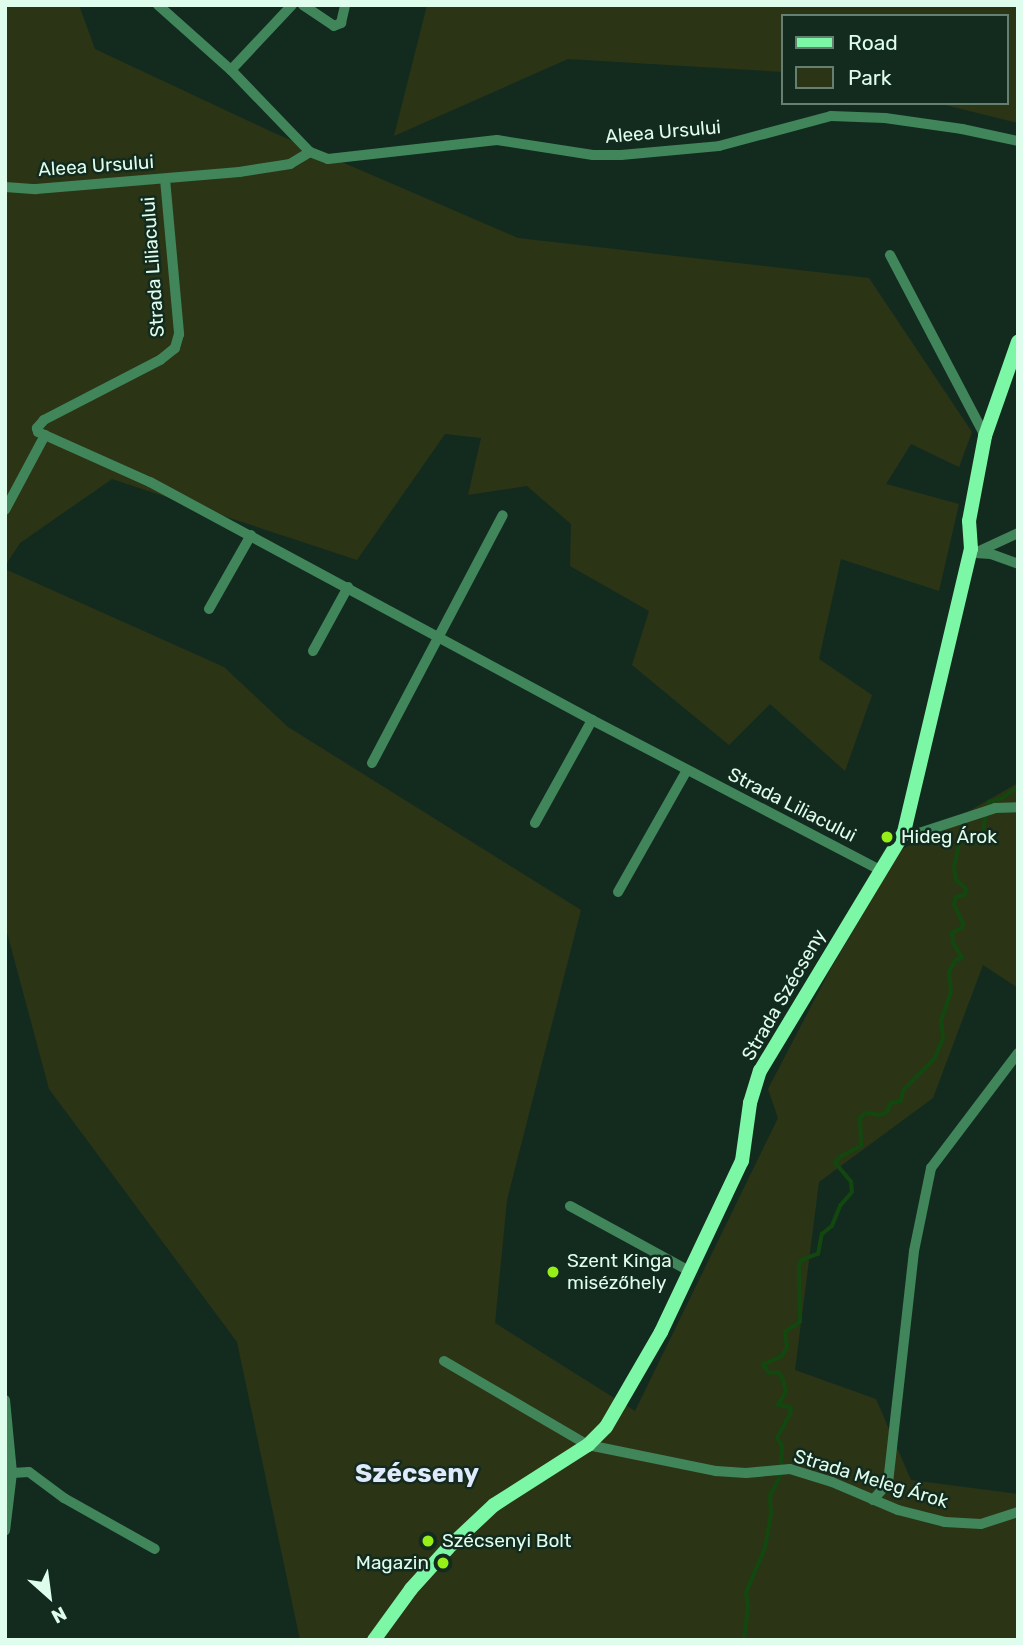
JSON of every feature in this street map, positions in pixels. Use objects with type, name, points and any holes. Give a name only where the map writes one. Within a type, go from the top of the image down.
[{"type":"street","points":[[158,5],[231,70],[310,152]]},
{"type":"street","points":[[231,70],[292,5]]},
{"type":"street","points":[[303,5],[327,24],[334,26],[341,23],[345,5]]},
{"type":"street","name":"Aleea Ursului","points":[[5,187],[36,189],[165,179],[290,164],[310,152],[328,159],[497,140],[593,155],[621,155],[719,146],[820,118],[841,116],[962,129],[1018,141]]},
{"type":"street","name":"Strada Liliacului","points":[[165,179],[178,334],[175,348],[160,360],[44,420],[37,428],[45,435],[150,482],[592,720],[880,870]]},
{"type":"street","points":[[890,255],[985,436]]},
{"type":"street","name":"Strada Szécseny","points":[[373,1640],[429,1569],[494,1505],[588,1444],[614,1416],[661,1332],[742,1161],[750,1103],[760,1071],[904,832],[973,551],[969,521],[985,436],[1018,342]]},
{"type":"street","name":"Strada Liliacului","points":[[5,510],[45,435]]},
{"type":"street","points":[[372,763],[503,514]]},
{"type":"street","points":[[973,551],[1018,533]]},
{"type":"street","points":[[209,609],[251,535]]},
{"type":"street","points":[[973,551],[991,554],[1018,564]]},
{"type":"street","points":[[313,651],[348,587]]},
{"type":"street","points":[[535,823],[592,720]]},
{"type":"street","points":[[618,892],[687,770]]},
{"type":"street","points":[[904,832],[914,835],[988,810],[1018,807]]},
{"type":"street","points":[[873,1500],[888,1483],[914,1251],[931,1168],[1018,1053]]},
{"type":"street","points":[[570,1206],[689,1271]]},
{"type":"street","name":"Strada Meleg Árok","points":[[444,1361],[588,1444],[716,1471],[746,1473],[780,1469],[823,1479],[919,1516],[961,1524],[996,1521],[1018,1512]]},
{"type":"street","points":[[5,1400],[12,1473],[5,1529]]},
{"type":"street","points":[[12,1473],[29,1472],[64,1497],[155,1549]]},
{"type":"green space","points":[[5,5],[79,5],[95,49],[272,132],[518,238],[869,278],[972,432],[959,467],[911,444],[886,484],[959,504],[939,591],[841,559],[819,659],[872,695],[845,771],[770,704],[729,745],[632,665],[649,611],[570,566],[571,524],[527,486],[468,495],[481,438],[445,434],[357,560],[112,479],[20,543],[5,566]]},
{"type":"green space","points":[[427,5],[1018,5],[1018,123],[945,105],[1009,105],[1009,14],[782,14],[782,72],[568,59],[394,136]]},
{"type":"green space","points":[[5,569],[224,667],[288,727],[581,910],[507,1200],[495,1323],[635,1411],[778,1118],[768,1089],[830,970],[901,850],[1018,783],[1018,988],[983,965],[933,1098],[819,1182],[795,1370],[876,1399],[911,1480],[1018,1494],[1018,1640],[300,1640],[237,1342],[49,1089],[5,925]]},
{"type":"waterway","points":[[744,1640],[748,1607],[746,1593],[765,1548],[771,1515],[770,1496],[780,1476],[782,1446],[777,1438],[791,1408],[778,1405],[786,1392],[783,1380],[779,1373],[769,1373],[763,1365],[782,1356],[787,1347],[785,1332],[800,1322],[799,1265],[802,1260],[818,1254],[822,1234],[832,1226],[840,1206],[852,1192],[851,1182],[835,1163],[840,1157],[861,1146],[860,1118],[866,1113],[880,1115],[887,1112],[891,1103],[901,1101],[903,1091],[935,1058],[943,1039],[941,1021],[951,992],[949,972],[955,961],[962,958],[953,943],[952,933],[962,928],[963,923],[954,905],[956,897],[965,895],[966,889],[956,880],[954,868],[960,840],[980,843],[989,802],[1001,799],[1018,787]]},
{"type":"place","name":"Hideg Árok","points":[[887,837]]},
{"type":"place","name":"Szent Kinga misézőhely","points":[[553,1272]]},
{"type":"place","name":"Szécsenyi Bolt","points":[[428,1541]]},
{"type":"place","name":"Magazin","points":[[443,1563]]},
{"type":"district","name":"Szécseny","points":[[417,1474]]}]
